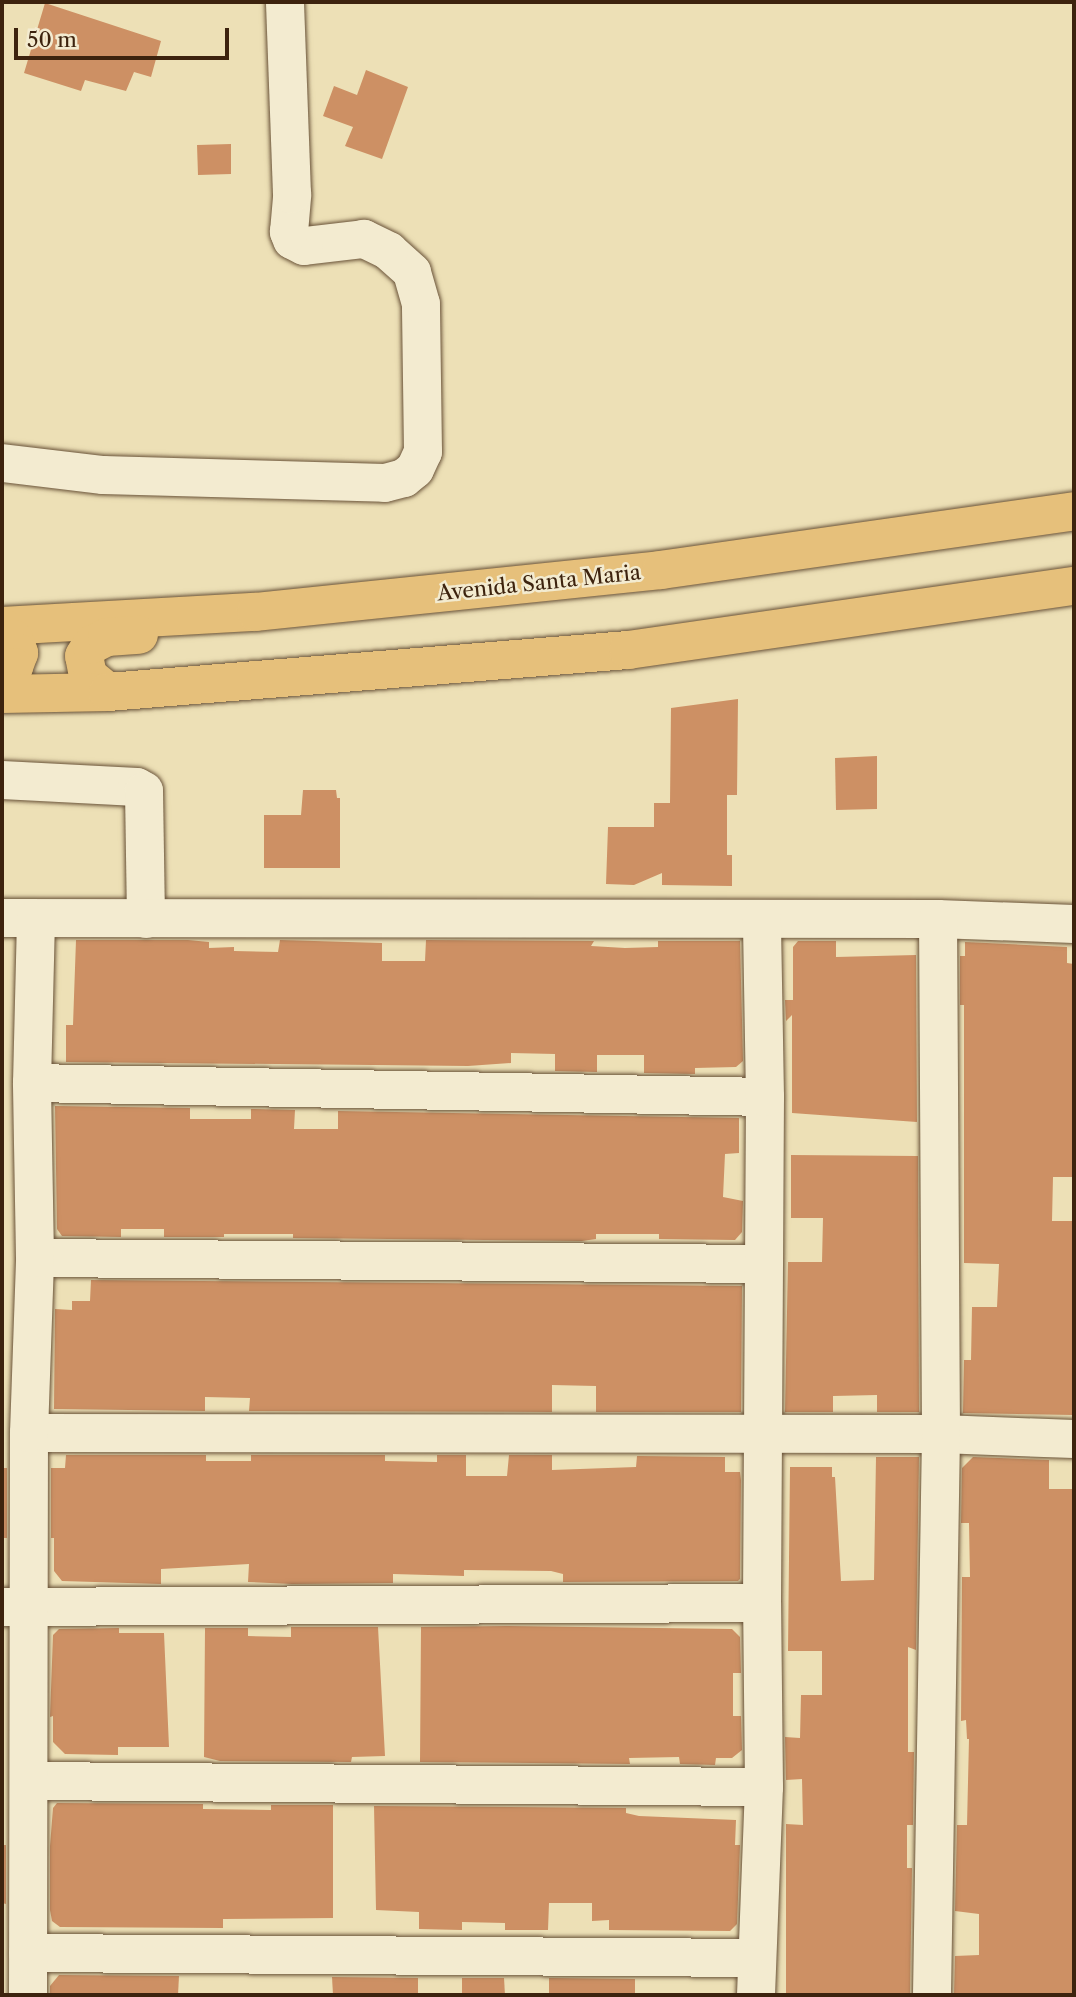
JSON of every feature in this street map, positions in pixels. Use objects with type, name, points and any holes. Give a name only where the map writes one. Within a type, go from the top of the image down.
[{"type":"main road","name":"Avenida Santa Maria","points":[[2,626],[256,612],[661,570],[1074,511]]},
{"type":"main road","points":[[2,694],[108,692],[628,650],[1074,586]]},
{"type":"main road","points":[[108,692],[88,676],[84,656],[91,645],[107,637],[216,628],[256,612]]},
{"type":"main road","points":[[2,626],[14,639],[19,653],[13,667],[2,677]]},
{"type":"street","points":[[2,463],[103,475],[385,483],[404,478],[415,468],[423,452],[421,304],[412,272],[389,251],[364,239],[303,246],[292,240],[289,232],[292,194],[285,2]]},
{"type":"street","points":[[2,780],[137,786],[144,791],[146,919]]},
{"type":"street","points":[[28,1995],[29,1781],[15,1607],[29,1433],[35,1258],[32,1083],[19,919],[938,919],[1074,924]]},
{"type":"street","points":[[29,1953],[756,1977],[764,1787],[762,1603],[765,1097],[762,919]]},
{"type":"street","points":[[932,1995],[941,1434],[938,919]]},
{"type":"street","points":[[32,1083],[765,1097]]},
{"type":"street","points":[[35,1258],[763,1264]]},
{"type":"street","points":[[29,1433],[941,1434],[1074,1438]]},
{"type":"street","points":[[15,1607],[762,1603]]},
{"type":"street","points":[[29,1781],[764,1787]]},
{"type":"building","points":[[45,3],[161,41],[151,77],[134,72],[126,91],[85,80],[81,91],[24,73]]},
{"type":"building","points":[[366,70],[408,87],[382,159],[345,146],[353,127],[323,116],[334,86],[357,95]]},
{"type":"building","points":[[231,144],[231,174],[198,175],[197,145]]},
{"type":"building","points":[[738,699],[737,795],[727,795],[727,855],[732,855],[732,886],[662,885],[662,873],[634,885],[606,884],[608,827],[654,827],[654,803],[670,803],[671,708]]},
{"type":"building","points":[[877,756],[877,809],[836,810],[835,758]]},
{"type":"building","points":[[303,790],[336,790],[337,798],[340,798],[340,868],[264,868],[264,815],[301,815]]},
{"type":"building","points":[[76,940],[188,940],[209,942],[209,948],[234,947],[234,951],[278,952],[280,940],[382,943],[382,961],[425,961],[426,940],[594,941],[591,946],[625,948],[658,947],[658,941],[740,941],[743,1061],[736,1067],[695,1068],[695,1074],[644,1073],[644,1055],[597,1055],[597,1072],[555,1071],[555,1054],[511,1053],[511,1063],[468,1066],[66,1062],[66,1025],[73,1025]]},
{"type":"building","points":[[798,941],[836,941],[836,957],[916,955],[917,1122],[792,1113],[792,1015],[786,1021],[785,1000],[793,1000],[793,947]]},
{"type":"building","points":[[965,942],[1067,947],[1067,963],[1074,964],[1074,1177],[1053,1177],[1052,1221],[1074,1221],[1074,1415],[963,1413],[964,1360],[971,1360],[972,1307],[997,1307],[999,1264],[964,1263],[964,1005],[960,1005],[960,956],[965,956]]},
{"type":"building","points":[[55,1106],[190,1108],[190,1119],[251,1119],[251,1109],[295,1110],[294,1129],[338,1129],[338,1111],[739,1118],[739,1153],[725,1154],[723,1197],[743,1201],[742,1232],[735,1240],[659,1239],[659,1234],[596,1234],[596,1239],[582,1241],[293,1238],[293,1234],[164,1237],[164,1229],[121,1229],[121,1237],[62,1236],[57,1229]]},
{"type":"building","points":[[791,1155],[918,1156],[919,1412],[877,1412],[877,1395],[833,1396],[833,1412],[785,1412],[788,1262],[822,1262],[823,1218],[791,1218]]},
{"type":"building","points":[[91,1280],[742,1286],[741,1412],[596,1412],[596,1386],[552,1385],[552,1412],[249,1411],[250,1398],[205,1397],[205,1411],[54,1409],[55,1309],[72,1310],[72,1301],[90,1301]]},
{"type":"building","points":[[66,1455],[206,1455],[206,1461],[251,1461],[251,1455],[385,1455],[385,1461],[437,1462],[437,1455],[466,1455],[466,1476],[507,1476],[509,1455],[552,1455],[552,1470],[636,1467],[637,1456],[725,1457],[725,1472],[740,1472],[741,1480],[740,1579],[563,1582],[563,1574],[551,1571],[464,1570],[464,1576],[393,1574],[393,1583],[292,1584],[248,1582],[249,1564],[161,1569],[161,1584],[62,1581],[54,1571],[51,1468],[65,1468]]},
{"type":"building","points":[[876,1457],[919,1457],[916,1650],[908,1647],[908,1752],[914,1752],[913,1825],[907,1825],[907,1868],[912,1868],[910,1995],[786,1995],[786,1824],[803,1825],[802,1779],[786,1780],[785,1737],[800,1738],[801,1695],[822,1695],[822,1651],[788,1651],[790,1467],[832,1467],[832,1477],[835,1477],[841,1581],[874,1580]]},
{"type":"building","points":[[973,1457],[1049,1460],[1049,1489],[1074,1489],[1074,1995],[954,1995],[955,1956],[979,1955],[979,1914],[955,1911],[957,1825],[967,1825],[969,1739],[966,1720],[961,1721],[962,1577],[970,1577],[969,1523],[961,1523],[962,1468]]},
{"type":"building","points":[[2,1468],[7,1468],[7,1538],[2,1538]]},
{"type":"building","points":[[291,1627],[378,1627],[385,1756],[352,1757],[351,1762],[220,1761],[204,1757],[205,1628],[248,1628],[248,1636],[291,1637]]},
{"type":"building","points":[[421,1627],[732,1629],[740,1637],[741,1673],[733,1673],[733,1716],[741,1716],[742,1750],[732,1758],[716,1758],[715,1765],[680,1764],[679,1757],[629,1758],[630,1764],[420,1762]]},
{"type":"building","points":[[119,1628],[119,1633],[164,1633],[169,1747],[118,1747],[118,1755],[65,1754],[53,1742],[53,1716],[50,1717],[53,1635],[59,1629]]},
{"type":"building","points":[[57,1803],[203,1804],[203,1809],[271,1810],[271,1805],[333,1805],[333,1918],[223,1919],[223,1928],[60,1927],[52,1921],[50,1910],[50,1846],[53,1808]]},
{"type":"building","points":[[374,1806],[626,1808],[626,1813],[639,1816],[736,1820],[735,1845],[740,1845],[737,1924],[730,1931],[609,1930],[609,1920],[592,1921],[592,1903],[549,1903],[548,1930],[505,1930],[505,1923],[462,1922],[462,1930],[419,1929],[419,1912],[376,1910]]},
{"type":"building","points":[[2,1845],[6,1845],[6,1904],[2,1903]]},
{"type":"building","points":[[59,1975],[179,1976],[178,1995],[50,1995],[50,1986]]},
{"type":"building","points":[[332,1977],[418,1978],[418,1995],[333,1995]]},
{"type":"building","points":[[462,1978],[504,1978],[505,1995],[462,1995]]},
{"type":"building","points":[[549,1978],[635,1979],[635,1995],[549,1995]]}]
